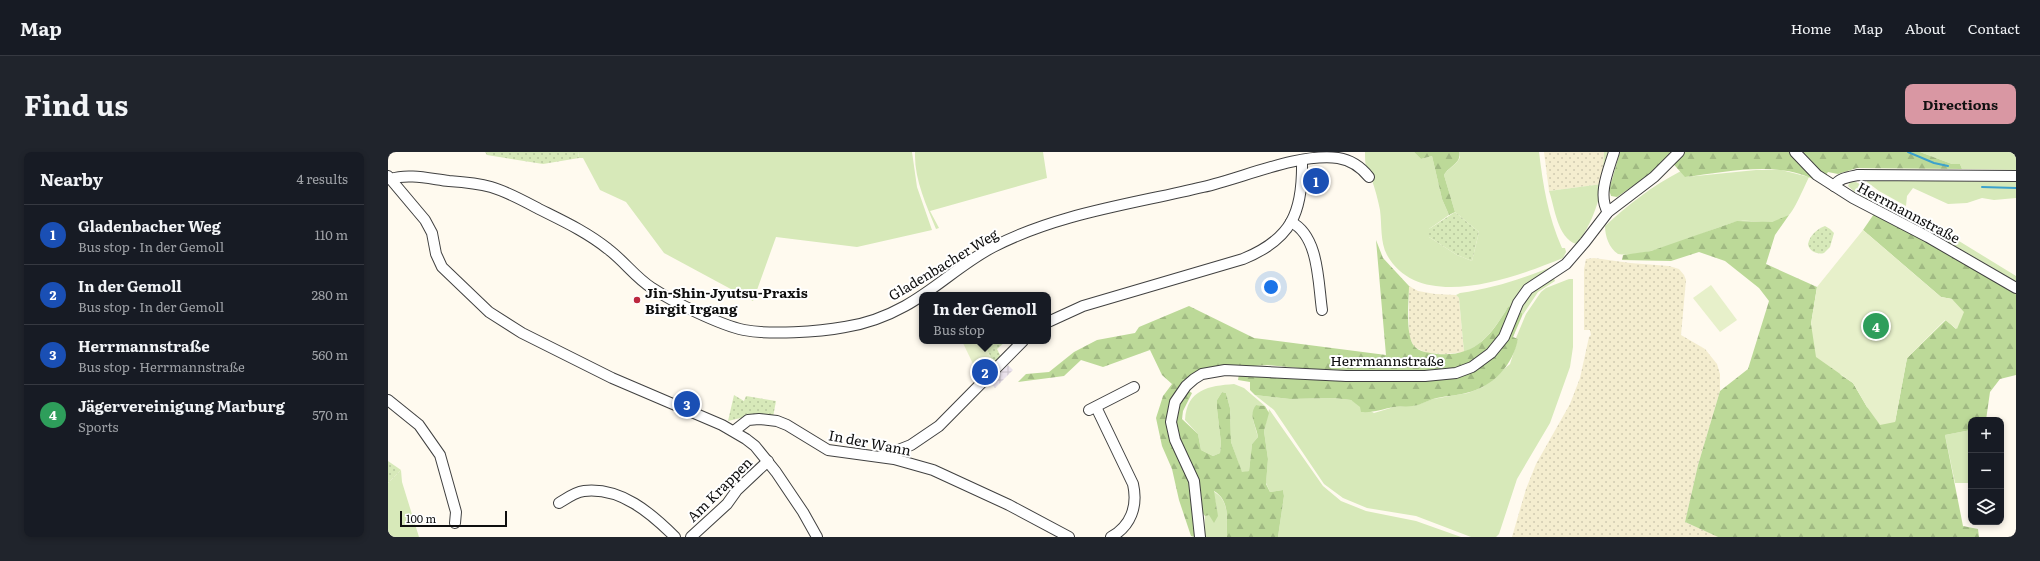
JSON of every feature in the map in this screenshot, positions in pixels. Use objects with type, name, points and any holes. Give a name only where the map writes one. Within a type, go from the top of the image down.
[{"type":"street","points":[[1608,212],[1603,200],[1604,190],[1614,152]]},
{"type":"street","name":"Herrmannstraße","points":[[1200,537],[1194,482],[1175,440],[1171,422],[1175,402],[1186,386],[1194,379],[1202,374],[1225,370],[1354,376],[1443,375],[1465,370],[1477,364],[1491,353],[1504,336],[1518,303],[1528,289],[1566,264],[1608,212],[1654,177],[1679,152]]},
{"type":"street","name":"Herrmannstraße","points":[[1795,152],[1817,175],[1834,186],[2016,288]]},
{"type":"street","name":"Gladenbacher Weg","points":[[925,292],[982,253],[1025,233],[1080,215],[1205,187],[1275,166],[1320,158],[1340,158],[1358,166],[1369,177]]},
{"type":"street","points":[[1051,321],[1083,306],[1249,257],[1278,238],[1291,222],[1300,201],[1302,161]]},
{"type":"street","points":[[1834,186],[1844,178],[1858,175],[2016,176]]},
{"type":"street","name":"Gladenbacher Weg","points":[[389,178],[401,176],[489,186],[517,198],[581,230],[609,249],[652,288],[694,310],[745,330],[759,332],[810,331],[845,328],[870,321],[905,306],[919,296]]},
{"type":"street","points":[[389,178],[425,220],[432,233],[436,254],[442,267],[490,312],[522,332],[612,378],[734,431],[750,442],[768,461],[803,512],[817,537]]},
{"type":"street","points":[[1291,222],[1302,228],[1310,241],[1322,310]]},
{"type":"street","points":[[881,457],[912,445],[938,426],[1020,344]]},
{"type":"street","points":[[1111,537],[1123,529],[1131,517],[1135,502],[1135,491],[1133,484],[1092,408],[1134,387]]},
{"type":"street","points":[[388,400],[419,425],[440,455],[456,512],[455,523]]},
{"type":"street","name":"In der Wann","points":[[734,431],[748,420],[770,419],[787,425],[828,450],[899,460],[933,470],[1009,505],[1069,537]]},
{"type":"street","name":"Am Krappen","points":[[691,537],[727,504],[738,490],[768,461]]},
{"type":"street","points":[[559,503],[584,491],[614,495],[645,509],[675,537]]},
{"type":"shaded area","points":[[1544,152],[1604,152],[1602,184],[1549,191]]},
{"type":"shaded area","points":[[1594,258],[1669,266],[1679,269],[1684,275],[1686,280],[1681,335],[1705,349],[1717,364],[1720,374],[1720,391],[1698,465],[1685,522],[1718,537],[1512,537],[1526,489],[1536,464],[1570,404],[1580,378],[1589,337],[1591,335],[1590,330],[1584,330],[1584,269],[1586,259]]},
{"type":"shaded area","points":[[1409,286],[1418,291],[1435,294],[1456,295],[1459,298],[1464,352],[1445,354],[1427,353],[1414,347],[1409,336]]},
{"type":"shaded area","points":[[1008,365],[1013,370],[995,388],[990,382]]},
{"type":"green space","points":[[485,152],[578,152],[579,158],[543,164],[487,155]]},
{"type":"green space","points":[[578,152],[912,152],[917,187],[932,230],[857,247],[776,237],[753,301],[664,253],[626,202],[600,190],[583,158],[579,158]]},
{"type":"green space","points":[[915,152],[1043,152],[1047,178],[930,211],[939,228],[936,229],[916,172]]},
{"type":"green space","points":[[1365,152],[1414,152],[1421,159],[1432,156],[1442,199],[1449,215],[1429,229],[1429,237],[1457,255],[1472,261],[1479,232],[1455,212],[1444,175],[1459,160],[1459,152],[1539,152],[1544,189],[1553,225],[1562,248],[1565,248],[1566,252],[1563,258],[1520,274],[1470,286],[1445,287],[1422,283],[1402,273],[1387,255],[1385,250],[1382,239],[1380,210],[1374,186],[1366,167]]},
{"type":"green space","points":[[1414,152],[1459,152],[1459,159],[1444,175],[1455,212],[1449,215],[1442,199],[1432,156],[1421,159]]},
{"type":"green space","points":[[1604,152],[1610,152],[1602,189],[1589,224],[1576,244],[1565,235],[1561,229],[1549,191],[1602,184]]},
{"type":"green space","points":[[1620,152],[1920,152],[1952,164],[1960,164],[1962,169],[1857,168],[1838,174],[1828,172],[1820,183],[1789,171],[1772,169],[1737,170],[1685,177],[1668,158],[1647,176],[1617,197],[1611,196],[1609,190]]},
{"type":"green space","points":[[1920,152],[2016,152],[2016,170],[1962,169],[1960,164],[1952,164]]},
{"type":"green space","points":[[1756,170],[1781,170],[1809,177],[1794,208],[1789,215],[1783,219],[1770,222],[1735,222],[1676,243],[1645,252],[1618,254],[1610,245],[1605,226],[1641,196],[1681,171],[1686,177]]},
{"type":"green space","points":[[1867,180],[2016,182],[2016,198],[1994,200],[1982,198],[1967,203],[1948,204],[1913,188],[1907,196],[1906,206],[1879,191],[1867,182]]},
{"type":"green space","points":[[1850,182],[1856,182],[1928,222],[2016,276],[2016,282],[1926,229],[1856,193],[1848,186]]},
{"type":"green space","points":[[1455,212],[1479,232],[1472,261],[1457,255],[1429,237],[1429,229]]},
{"type":"green space","points":[[1874,214],[1937,247],[2016,293],[2016,375],[2000,379],[1990,392],[1986,417],[1968,417],[1968,431],[1945,435],[1963,526],[1978,529],[1979,537],[1718,537],[1685,522],[1698,465],[1720,391],[1748,369],[1769,301],[1759,288],[1725,261],[1699,252],[1671,261],[1622,260],[1623,255],[1651,251],[1737,221],[1772,222],[1789,215],[1775,235],[1766,264],[1817,287],[1811,324],[1841,375],[1853,383],[1867,407],[1895,422],[1907,358],[1946,320],[1956,329],[1952,299],[1941,297],[1863,230]]},
{"type":"green space","points":[[1825,226],[1834,233],[1830,247],[1824,253],[1816,253],[1810,249],[1808,244],[1810,238],[1819,229]]},
{"type":"green space","points":[[1863,230],[1941,297],[1952,299],[1964,312],[1957,329],[1945,320],[1907,358],[1895,422],[1880,425],[1867,407],[1853,383],[1816,357],[1811,324],[1817,287]]},
{"type":"green space","points":[[1376,240],[1383,258],[1409,286],[1408,326],[1411,341],[1416,348],[1425,352],[1437,354],[1462,352],[1480,343],[1488,336],[1508,307],[1511,306],[1513,309],[1499,336],[1480,357],[1461,368],[1443,372],[1341,372],[1268,365],[1208,369],[1172,400],[1167,416],[1167,429],[1185,470],[1192,492],[1195,537],[1191,536],[1179,500],[1172,469],[1162,446],[1156,418],[1163,396],[1172,384],[1162,375],[1150,350],[1103,367],[1081,360],[1064,376],[1018,382],[1026,374],[1049,372],[1074,352],[1097,340],[1135,333],[1139,327],[1189,306],[1254,338],[1386,355]]},
{"type":"green space","points":[[1561,263],[1512,307],[1508,307],[1495,327],[1484,339],[1471,349],[1464,352],[1459,298],[1456,295],[1511,281]]},
{"type":"green space","points":[[1553,276],[1555,281],[1538,292],[1522,316],[1522,313],[1518,312],[1530,292]]},
{"type":"green space","points":[[1569,279],[1573,279],[1573,347],[1570,367],[1550,423],[1517,479],[1499,534],[1496,537],[1471,537],[1416,516],[1367,508],[1343,498],[1324,484],[1274,410],[1255,395],[1290,399],[1334,398],[1351,400],[1374,413],[1394,407],[1417,405],[1433,399],[1468,393],[1483,387],[1510,364],[1518,339],[1516,338],[1526,314],[1541,292],[1546,288]]},
{"type":"green space","points":[[1711,285],[1737,320],[1720,332],[1693,298]]},
{"type":"green space","points":[[1518,312],[1522,313],[1522,316],[1513,337],[1518,339],[1512,358],[1500,374],[1485,386],[1476,390],[1433,399],[1418,405],[1361,412],[1360,407],[1351,400],[1334,398],[1290,399],[1255,395],[1250,390],[1250,382],[1238,380],[1239,374],[1346,381],[1441,380],[1472,372]]},
{"type":"green space","points":[[963,344],[984,344],[992,360],[975,368]]},
{"type":"green space","points":[[984,344],[1003,344],[997,349],[1001,357],[993,363]]},
{"type":"green space","points":[[1234,384],[1244,388],[1265,406],[1256,405],[1253,420],[1258,437],[1252,444],[1249,471],[1242,473],[1231,442],[1230,408],[1226,393],[1222,392],[1217,400],[1221,443],[1220,453],[1213,456],[1201,450],[1198,434],[1185,420],[1190,402],[1201,391],[1216,386]]},
{"type":"green space","points":[[1187,390],[1192,393],[1183,411],[1182,419],[1198,434],[1201,450],[1213,456],[1220,453],[1221,443],[1217,400],[1222,392],[1226,393],[1230,408],[1231,442],[1242,472],[1249,471],[1252,444],[1258,437],[1253,420],[1254,409],[1256,405],[1265,406],[1269,413],[1264,431],[1268,459],[1266,484],[1270,492],[1283,490],[1284,496],[1278,537],[1227,537],[1225,505],[1223,500],[1214,491],[1218,516],[1214,523],[1209,515],[1205,516],[1200,509],[1180,451],[1175,427],[1175,416],[1177,409]]},
{"type":"green space","points":[[734,395],[744,401],[746,396],[776,401],[773,417],[749,416],[728,421]]},
{"type":"green space","points":[[1269,409],[1323,486],[1341,501],[1366,511],[1416,521],[1461,537],[1278,537],[1284,496],[1283,490],[1270,492],[1266,483],[1268,459],[1264,431]]},
{"type":"green space","points":[[1968,431],[1968,483],[1955,483],[1945,435]]},
{"type":"green space","points":[[388,461],[401,470],[388,483]]},
{"type":"green space","points":[[401,470],[402,482],[419,537],[388,537],[388,483]]},
{"type":"green space","points":[[1213,491],[1219,495],[1225,505],[1227,517],[1227,537],[1204,537],[1205,516],[1217,509]]},
{"type":"waterway","points":[[1908,152],[1934,163],[1948,166]]},
{"type":"waterway","points":[[1982,187],[2016,188]]},
{"type":"place","name":"Gladenbacher Weg","points":[[1316,181]]},
{"type":"place","name":"Jin-Shin-Jyutsu-Praxis Birgit Irgang","points":[[637,300]]},
{"type":"place","name":"Jägervereinigung Marburg","points":[[1876,326]]},
{"type":"place","name":"In der Gemoll","points":[[985,372]]},
{"type":"place","name":"Herrmannstraße","points":[[687,404]]}]
